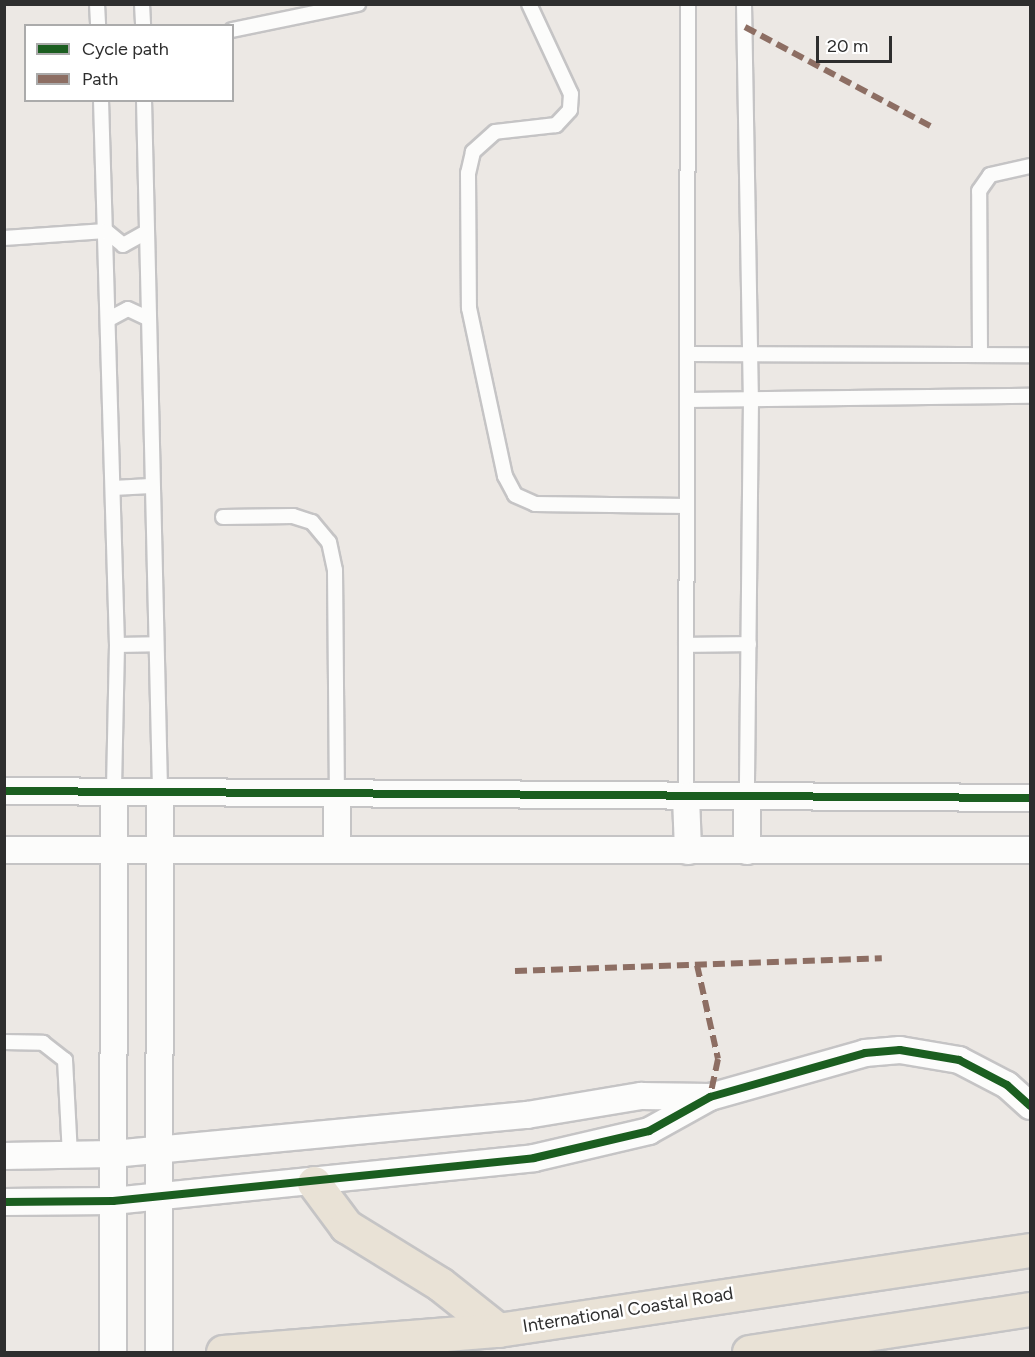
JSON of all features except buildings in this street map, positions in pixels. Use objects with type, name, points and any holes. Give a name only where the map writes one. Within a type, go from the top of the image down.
[{"type":"highway","points":[[314,1183],[346,1226],[440,1284],[498,1330]]},
{"type":"highway","name":"International Coastal Road","points":[[223,1353],[498,1330],[1030,1250]]},
{"type":"highway","points":[[749,1353],[1030,1309]]},
{"type":"street","points":[[159,1353],[160,790]]},
{"type":"street","points":[[4,791],[160,790],[1030,798]]},
{"type":"street","points":[[113,1353],[114,791]]},
{"type":"street","points":[[337,793],[337,850]]},
{"type":"street","points":[[686,796],[687,851]]},
{"type":"street","points":[[747,797],[747,851]]},
{"type":"street","points":[[4,850],[1030,850]]},
{"type":"street","points":[[4,1202],[113,1201],[314,1183],[600,1146],[648,1131],[710,1097],[865,1053],[900,1050],[959,1060],[1007,1084],[1030,1106]]},
{"type":"street","points":[[4,1156],[113,1154],[527,1115],[641,1096],[710,1097]]},
{"type":"lane","points":[[97,4],[98,24]]},
{"type":"lane","points":[[142,4],[143,24]]},
{"type":"lane","points":[[234,30],[358,4]]},
{"type":"lane","points":[[529,4],[571,94],[570,110],[556,125],[503,129],[487,137],[473,152],[468,173],[469,308],[505,476],[515,495],[535,504],[687,506]]},
{"type":"lane","points":[[686,796],[688,4]]},
{"type":"lane","points":[[744,4],[751,354],[747,797]]},
{"type":"lane","points":[[101,102],[117,645],[114,791]]},
{"type":"lane","points":[[144,102],[147,318],[160,790]]},
{"type":"lane","points":[[980,355],[979,191],[990,176],[1030,166]]},
{"type":"lane","points":[[4,238],[106,231],[123,245],[146,232]]},
{"type":"lane","points":[[109,319],[128,309],[147,318]]},
{"type":"lane","points":[[687,354],[1030,356]]},
{"type":"lane","points":[[687,400],[1030,396]]},
{"type":"lane","points":[[113,488],[152,486]]},
{"type":"lane","points":[[223,517],[293,516],[312,522],[329,542],[334,570],[337,793]]},
{"type":"lane","points":[[117,645],[156,644]]},
{"type":"lane","points":[[686,645],[749,644]]},
{"type":"lane","points":[[4,1042],[43,1043],[65,1060],[70,1155]]},
{"type":"marked path","points":[[745,27],[934,128]]},
{"type":"marked path","points":[[515,971],[882,958]]},
{"type":"marked path","points":[[697,965],[718,1059],[710,1097]]},
{"type":"cycle path","points":[[4,791],[1030,798]]},
{"type":"cycle path","points":[[4,1202],[113,1201],[534,1158],[649,1131],[710,1097],[865,1053],[900,1050],[959,1060],[1007,1085],[1030,1106]]}]
